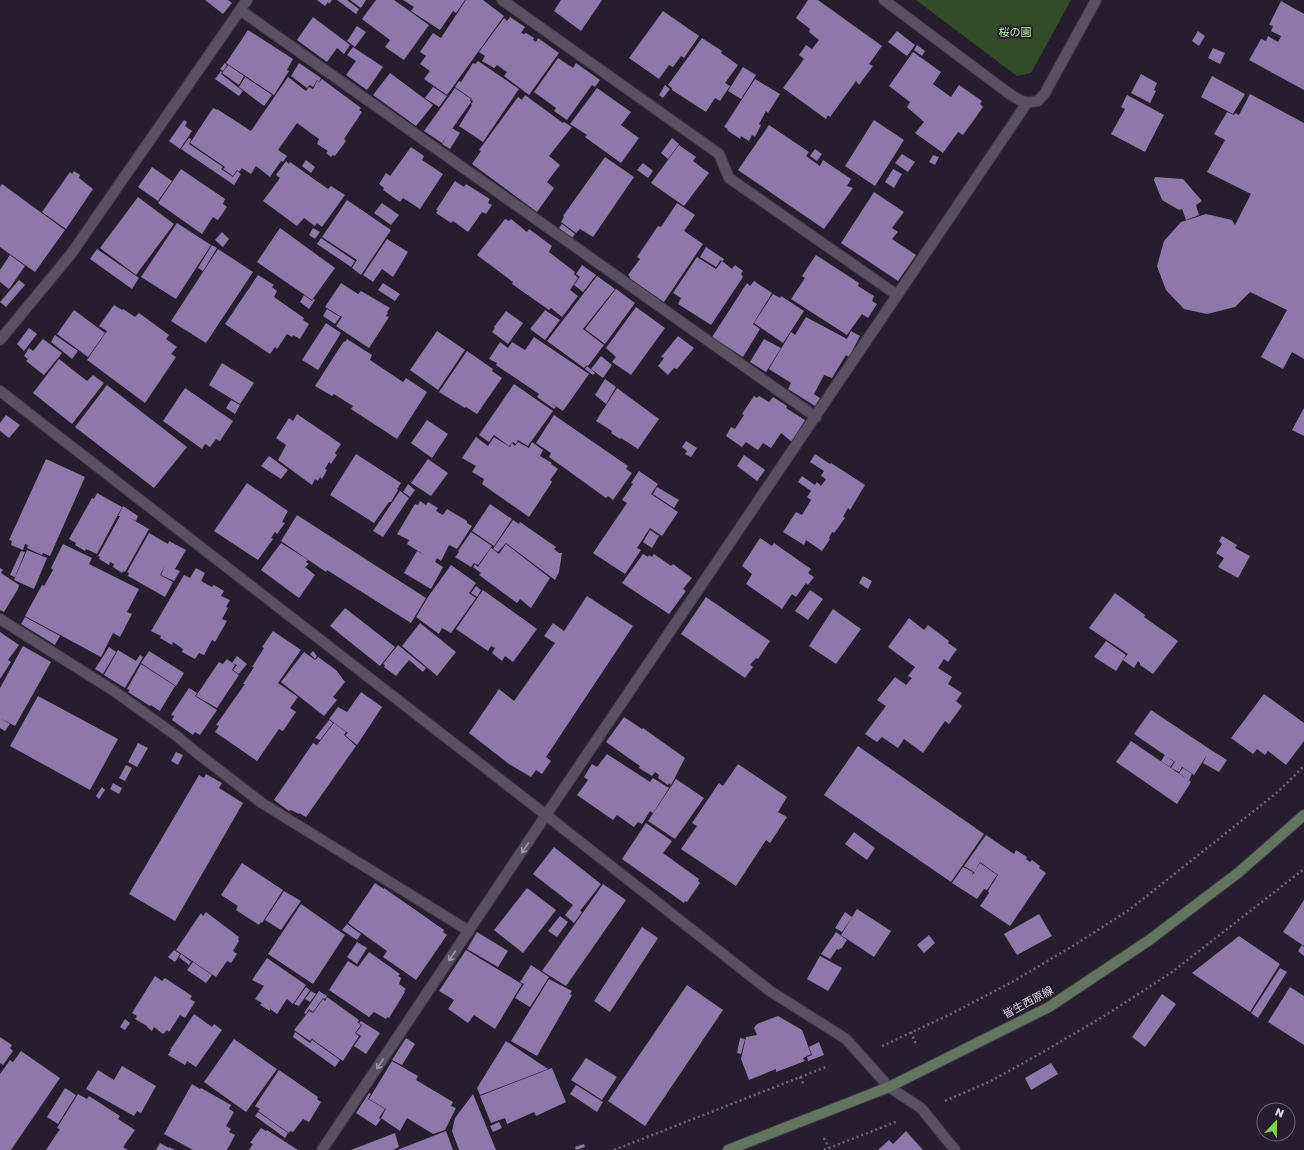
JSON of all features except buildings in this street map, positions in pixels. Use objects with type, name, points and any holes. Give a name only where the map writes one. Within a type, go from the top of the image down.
[{"type":"main road","name":"皆生西原線","points":[[728,1150],[889,1087],[1049,1006],[1154,937],[1238,873],[1304,815]]},
{"type":"street","points":[[0,340],[71,254],[247,0]]},
{"type":"street","points":[[502,0],[719,154],[730,178],[897,295]]},
{"type":"street","points":[[884,0],[1007,92],[1019,100],[1027,103],[1038,102],[1045,93],[1096,0]]},
{"type":"street","points":[[240,10],[816,417]]},
{"type":"street","points":[[322,1150],[546,815],[1027,103]]},
{"type":"street","points":[[0,391],[770,991],[846,1039],[889,1087],[921,1108],[952,1148]]},
{"type":"street","points":[[0,619],[114,692],[178,736],[262,803],[469,931]]},
{"type":"path","points":[[880,1046],[949,1015],[1014,982],[1129,910],[1279,791],[1304,766]]},
{"type":"path","points":[[940,1104],[991,1080],[1043,1052],[1109,1013],[1172,972],[1304,869]]},
{"type":"path","points":[[911,1032],[916,1044]]},
{"type":"path","points":[[614,1150],[826,1067]]},
{"type":"path","points":[[800,1077],[804,1085]]},
{"type":"path","points":[[824,1150],[904,1118]]},
{"type":"path","points":[[824,1138],[829,1148]]},
{"type":"green space","name":"桜の園","points":[[916,0],[1071,0],[1031,73],[1017,76]]}]
